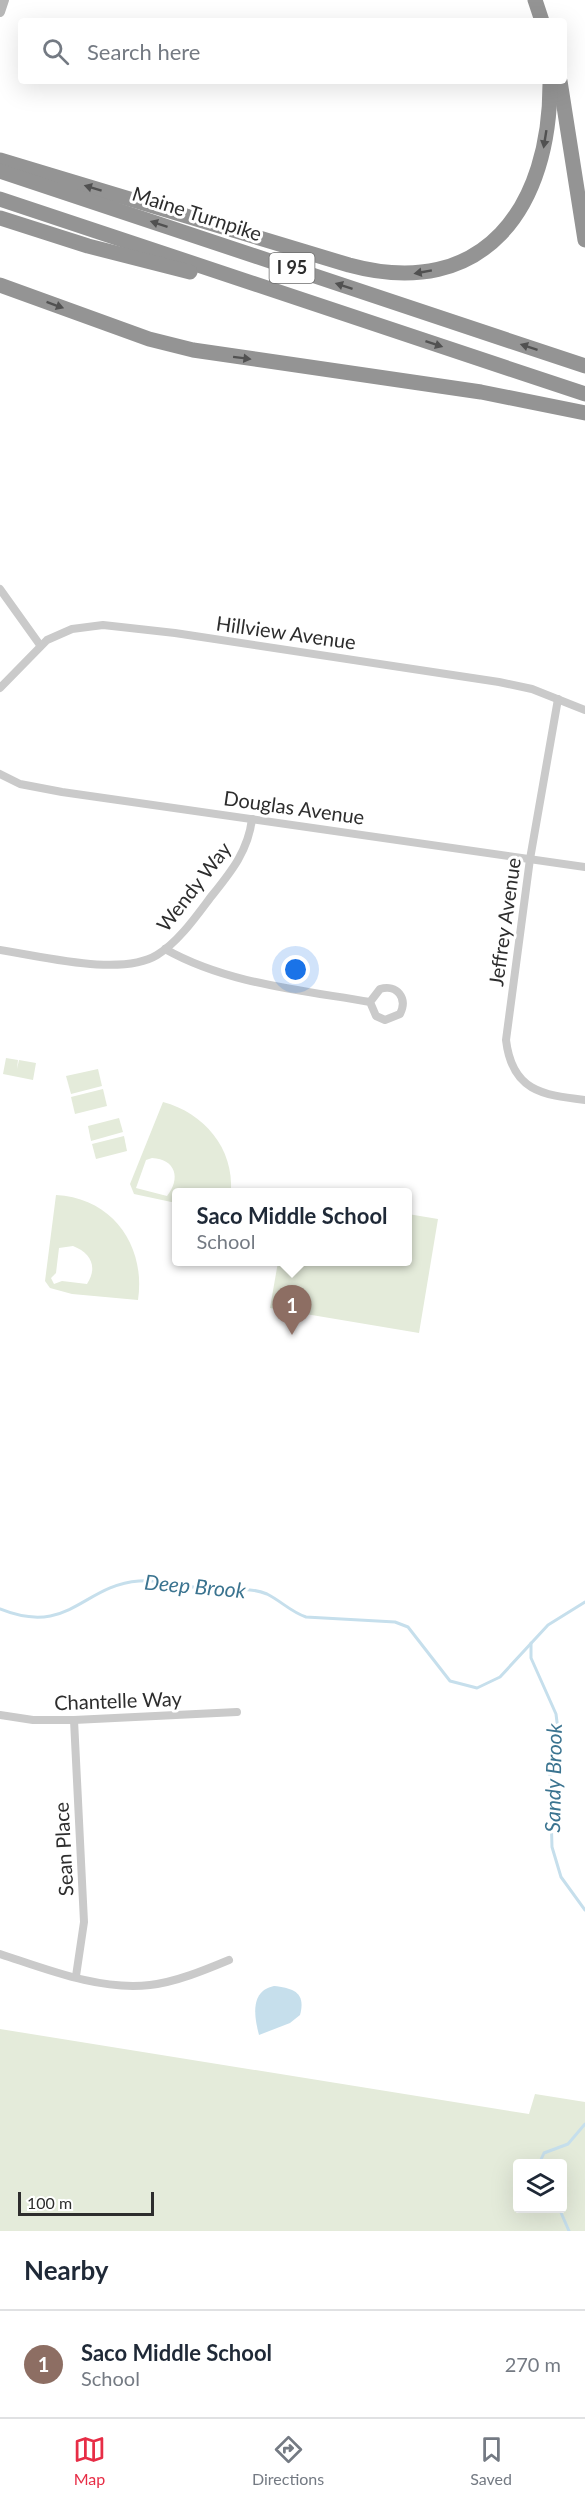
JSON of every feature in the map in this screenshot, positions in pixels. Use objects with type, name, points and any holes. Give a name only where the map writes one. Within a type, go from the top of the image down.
[{"type":"highway","points":[[536,0],[541,18]]},
{"type":"highway","points":[[545,0],[550,18]]},
{"type":"highway","points":[[0,160],[349,265],[385,273],[417,273],[445,267],[474,254],[492,243],[516,218],[534,183],[542,156],[550,84]]},
{"type":"highway","points":[[560,84],[585,240]]},
{"type":"highway","name":"Maine Turnpike","points":[[0,171],[585,366]]},
{"type":"highway","name":"I 95","points":[[0,199],[585,394]]},
{"type":"highway","points":[[0,218],[120,255],[292,297]]},
{"type":"highway","points":[[0,285],[149,339],[193,350],[481,392],[585,413]]},
{"type":"main road","points":[[0,12],[4,0]]},
{"type":"street","points":[[0,589],[40,645]]},
{"type":"street","name":"Hillview Avenue","points":[[0,688],[40,645],[53,636],[78,628],[104,625],[499,682],[558,699],[585,710]]},
{"type":"street","name":"Jeffrey Avenue","points":[[558,699],[530,859],[506,1026],[507,1052],[515,1071],[536,1091],[548,1096],[585,1100]]},
{"type":"street","name":"Douglas Avenue","points":[[0,774],[12,781],[34,787],[585,867]]},
{"type":"street","name":"Wendy Way","points":[[0,950],[90,962],[132,964],[148,960],[165,950],[195,917],[239,859],[248,843],[252,819]]},
{"type":"street","points":[[165,950],[189,962],[237,977],[370,1002]]},
{"type":"street","points":[[391,988],[400,994],[403,1004],[400,1014],[385,1020],[376,1016],[370,1002],[375,992],[391,988]]},
{"type":"street","name":"Chantelle Way","points":[[0,1715],[33,1720],[74,1720],[237,1712]]},
{"type":"street","name":"Sean Place","points":[[74,1720],[84,1922],[76,1976]]},
{"type":"street","points":[[0,1954],[104,1982],[152,1985],[229,1960]]},
{"type":"green space","points":[[6,1058],[18,1060],[17,1069],[19,1060],[36,1063],[33,1080],[3,1074]]},
{"type":"green space","points":[[98,1069],[102,1086],[71,1094],[66,1076]]},
{"type":"green space","points":[[103,1089],[107,1106],[75,1114],[71,1097]]},
{"type":"green space","points":[[163,1102],[178,1107],[203,1124],[222,1147],[231,1176],[231,1188],[172,1188],[172,1202],[134,1194],[130,1184]],"holes":[[[152,1158],[171,1166],[175,1177],[167,1196],[136,1188],[146,1160]]]},
{"type":"green space","points":[[119,1118],[123,1132],[91,1141],[88,1126]]},
{"type":"green space","points":[[124,1136],[127,1151],[96,1159],[92,1144]]},
{"type":"green space","points":[[56,1195],[76,1198],[94,1205],[109,1215],[131,1244],[137,1261],[138,1300],[72,1294],[50,1288],[45,1281]],"holes":[[[73,1246],[91,1261],[92,1272],[87,1284],[62,1281],[54,1284],[51,1278],[56,1273],[59,1248]]]},
{"type":"green space","points":[[412,1215],[438,1219],[419,1333],[270,1308],[277,1266],[412,1266]]},
{"type":"green space","points":[[0,2029],[529,2114],[535,2094],[585,2102],[585,2231],[0,2231]]},
{"type":"water","points":[[274,1986],[287,1988],[297,1993],[301,2001],[300,2015],[290,2023],[259,2035],[255,2012],[257,1999],[266,1989]]},
{"type":"waterway","name":"Deep Brook","points":[[0,1609],[23,1616],[43,1617],[60,1613],[120,1584],[139,1581],[157,1581],[207,1589],[252,1590],[267,1594],[306,1617],[395,1622],[408,1627],[450,1681],[477,1688],[500,1677],[548,1625],[585,1602]]},
{"type":"waterway","name":"Sandy Brook","points":[[531,1643],[531,1658],[556,1714],[558,1730],[550,1775],[552,1847],[561,1877],[585,1910]]},
{"type":"waterway","name":"Sandy Brook","points":[[541,2159],[544,2153],[568,2144],[585,2124]]},
{"type":"waterway","name":"Sandy Brook","points":[[561,2213],[569,2231]]},
{"type":"place","name":"Saco Middle School","points":[[292,1335]]}]
